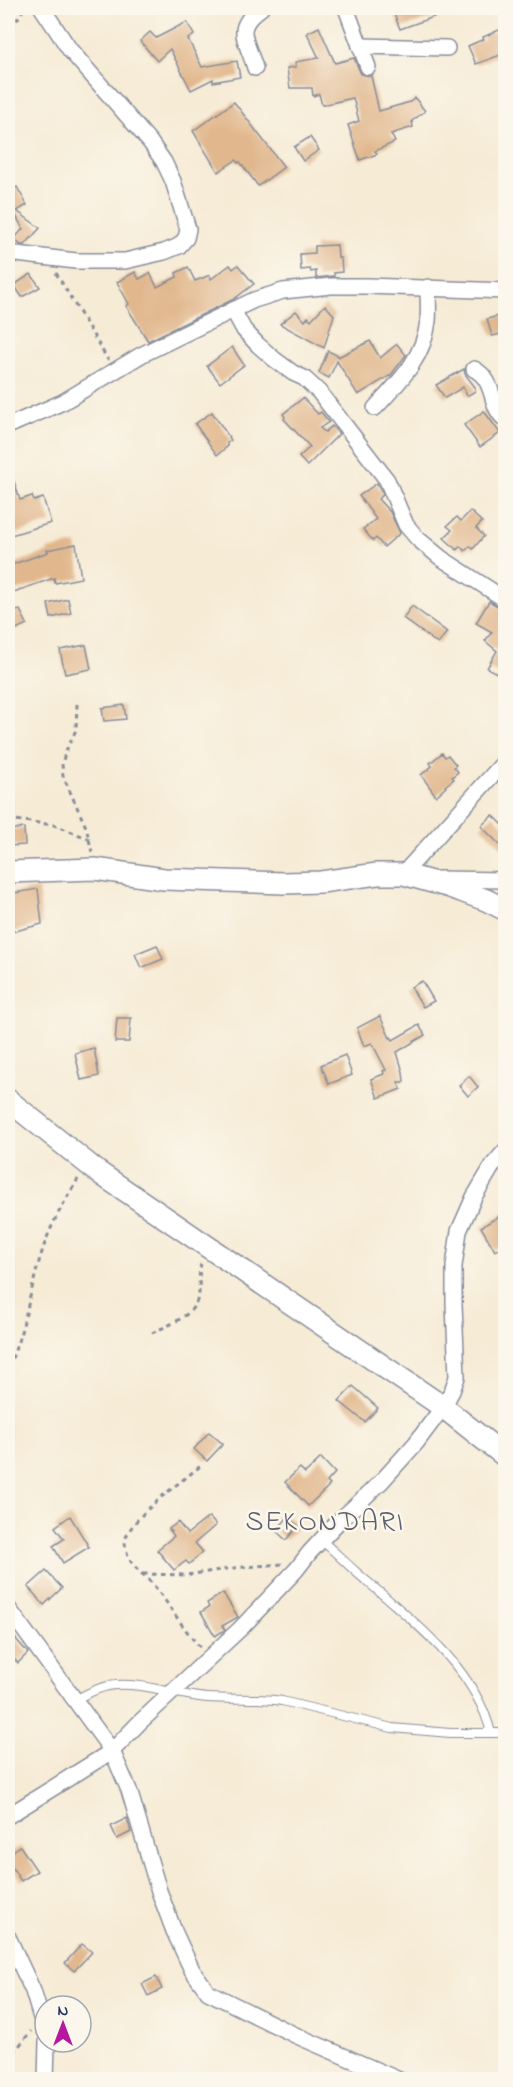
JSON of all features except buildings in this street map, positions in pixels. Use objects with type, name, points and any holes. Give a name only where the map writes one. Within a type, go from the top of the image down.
[{"type":"street","points":[[8,253],[104,262],[125,261],[178,246],[186,238],[188,229],[179,197],[164,162],[143,133],[70,50],[42,8]]},
{"type":"street","points":[[255,68],[243,26],[261,8]]},
{"type":"street","points":[[346,8],[368,67]]},
{"type":"street","points":[[360,46],[447,48]]},
{"type":"street","points":[[8,426],[63,402],[141,355],[254,300],[283,291],[331,286],[506,291]]},
{"type":"street","points":[[375,408],[403,378],[416,360],[428,322],[428,287]]},
{"type":"street","points":[[233,310],[244,330],[258,345],[293,373],[304,378],[319,392],[387,480],[406,525],[418,539],[448,563],[506,600]]},
{"type":"street","points":[[474,369],[481,372],[489,382],[499,414],[506,420]]},
{"type":"street","points":[[403,874],[506,760]]},
{"type":"street","points":[[8,872],[95,869],[164,879],[283,883],[321,882],[376,874],[403,874],[426,879],[486,900],[506,910]]},
{"type":"street","points":[[426,879],[506,880]]},
{"type":"street","points":[[8,1100],[87,1163],[443,1407],[506,1457]]},
{"type":"street","points":[[8,1816],[112,1751],[242,1628],[321,1540],[388,1475],[443,1407],[457,1377],[454,1266],[459,1231],[474,1197],[493,1165],[506,1150]]},
{"type":"street","points":[[8,1608],[112,1751],[129,1790],[159,1891],[174,1931],[192,1970],[208,1992],[295,2035],[399,2079]]},
{"type":"street","points":[[8,1937],[34,1994]]},
{"type":"street","points":[[46,2079],[47,2054]]},
{"type":"lane","points":[[321,1540],[394,1602],[444,1651],[476,1696],[488,1721],[491,1734]]},
{"type":"lane","points":[[74,1700],[107,1686],[127,1685],[200,1698],[265,1698],[392,1728],[450,1733],[506,1733]]},
{"type":"path","points":[[8,45],[8,34],[24,8]]},
{"type":"path","points":[[48,258],[106,359],[113,364],[123,366]]},
{"type":"path","points":[[77,704],[76,730],[65,753],[62,764],[63,777],[90,839],[95,869]]},
{"type":"path","points":[[8,819],[54,825],[90,839]]},
{"type":"path","points":[[8,1367],[20,1337],[43,1248],[87,1163]]},
{"type":"path","points":[[152,1333],[187,1314],[195,1305],[199,1294],[199,1269],[210,1249]]},
{"type":"path","points":[[203,1464],[149,1508],[129,1532],[125,1543],[128,1554],[156,1588],[188,1634],[211,1656]]},
{"type":"path","points":[[143,1574],[187,1575],[303,1561]]},
{"type":"path","points":[[8,2060],[33,2035]]},
{"type":"district","name":"SEKONDARI","points":[[325,1520]]}]
